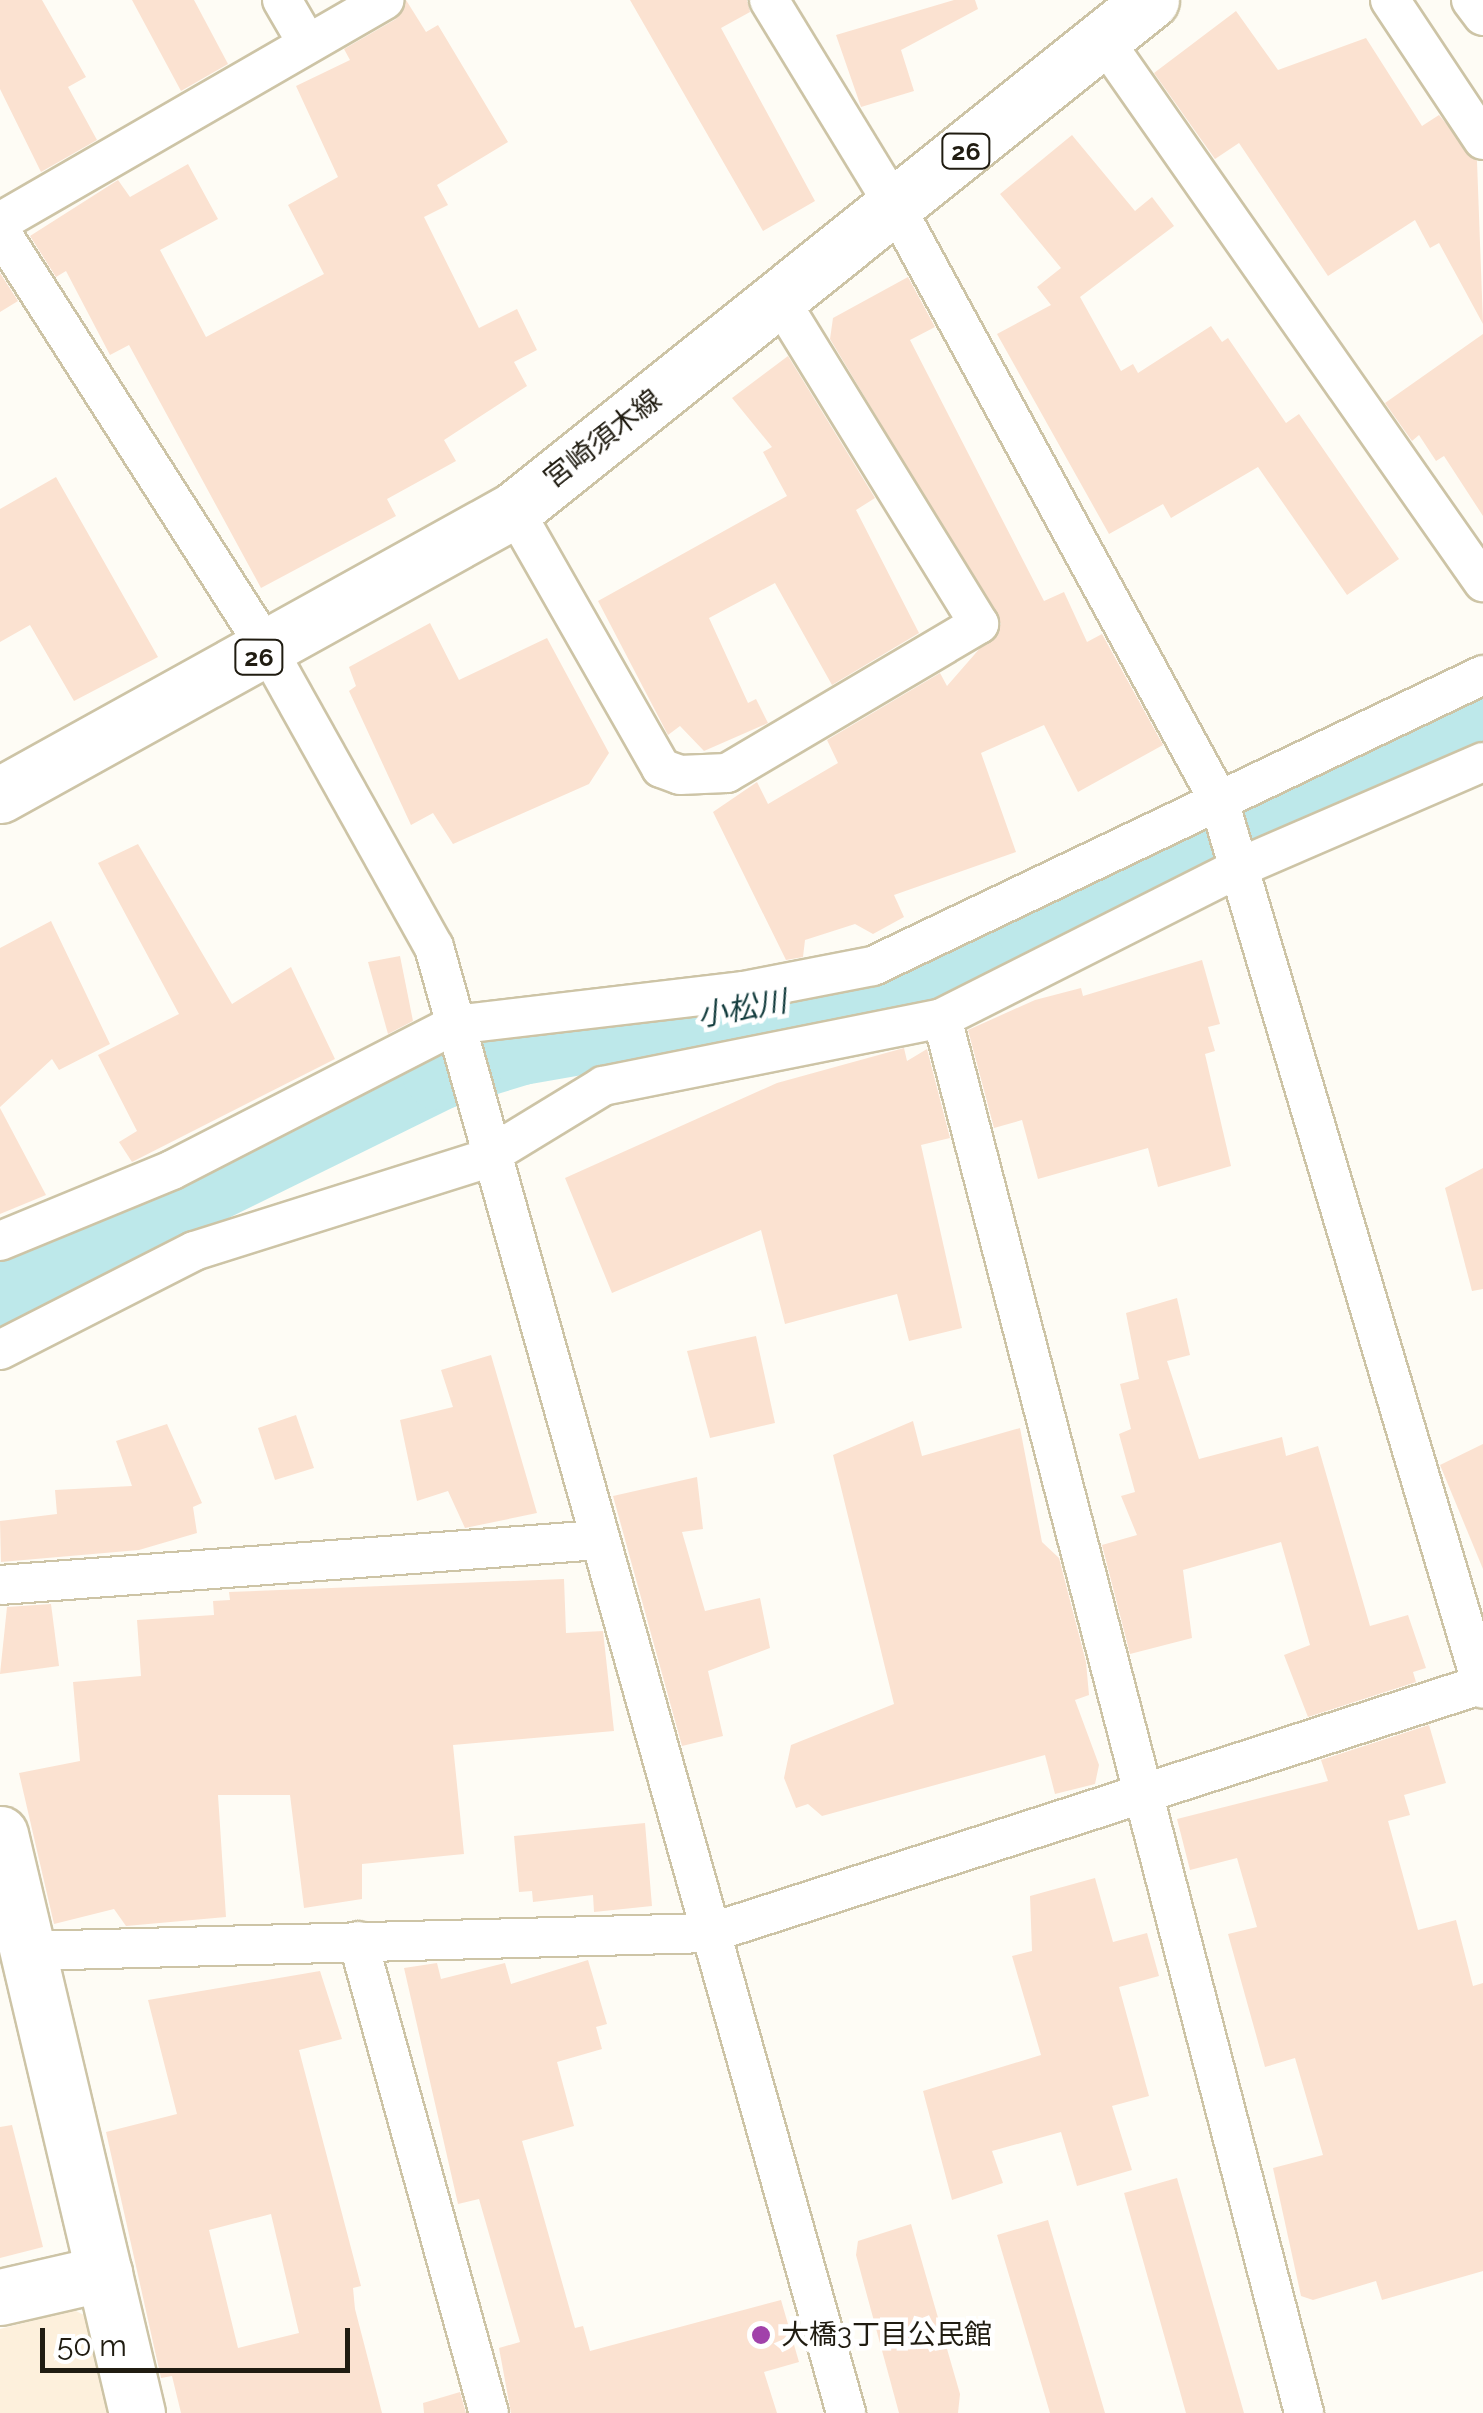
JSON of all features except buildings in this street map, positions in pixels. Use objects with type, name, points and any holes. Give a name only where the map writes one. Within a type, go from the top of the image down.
[{"type":"main road","name":"宮崎須木線","points":[[0,795],[270,652],[514,510],[1151,0]]},
{"type":"main road","points":[[0,1834],[137,2413]]},
{"type":"main road","points":[[0,2297],[104,2273]]},
{"type":"street","points":[[282,0],[306,43]]},
{"type":"street","points":[[0,222],[384,0]]},
{"type":"street","points":[[27,1951],[710,1934],[1483,1686],[1245,866],[1219,800],[896,208],[769,0]]},
{"type":"street","points":[[1390,0],[1483,140]]},
{"type":"street","points":[[1472,0],[1483,16]]},
{"type":"street","points":[[1103,39],[1483,582]]},
{"type":"street","points":[[0,231],[270,652],[434,947],[846,2413]]},
{"type":"street","points":[[514,510],[661,768],[680,775],[727,774],[979,624],[780,300]]},
{"type":"street","points":[[0,1241],[172,1170],[454,1025],[744,992],[873,966],[1483,674]]},
{"type":"street","points":[[0,1350],[194,1251],[490,1156],[602,1086],[942,1018],[1245,866],[1483,762]]},
{"type":"street","points":[[942,1018],[1304,2413]]},
{"type":"street","points":[[0,1585],[599,1540]]},
{"type":"street","points":[[358,1941],[489,2413]]},
{"type":"shaded area","points":[[74,2310],[100,2323],[121,2413],[0,2413],[0,2329]]},
{"type":"waterway","name":"小松川","points":[[0,1288],[439,1072],[521,1047],[877,985],[1033,925],[1483,720]]},
{"type":"place","name":"大橋3丁目公民館","points":[[761,2335]]}]
